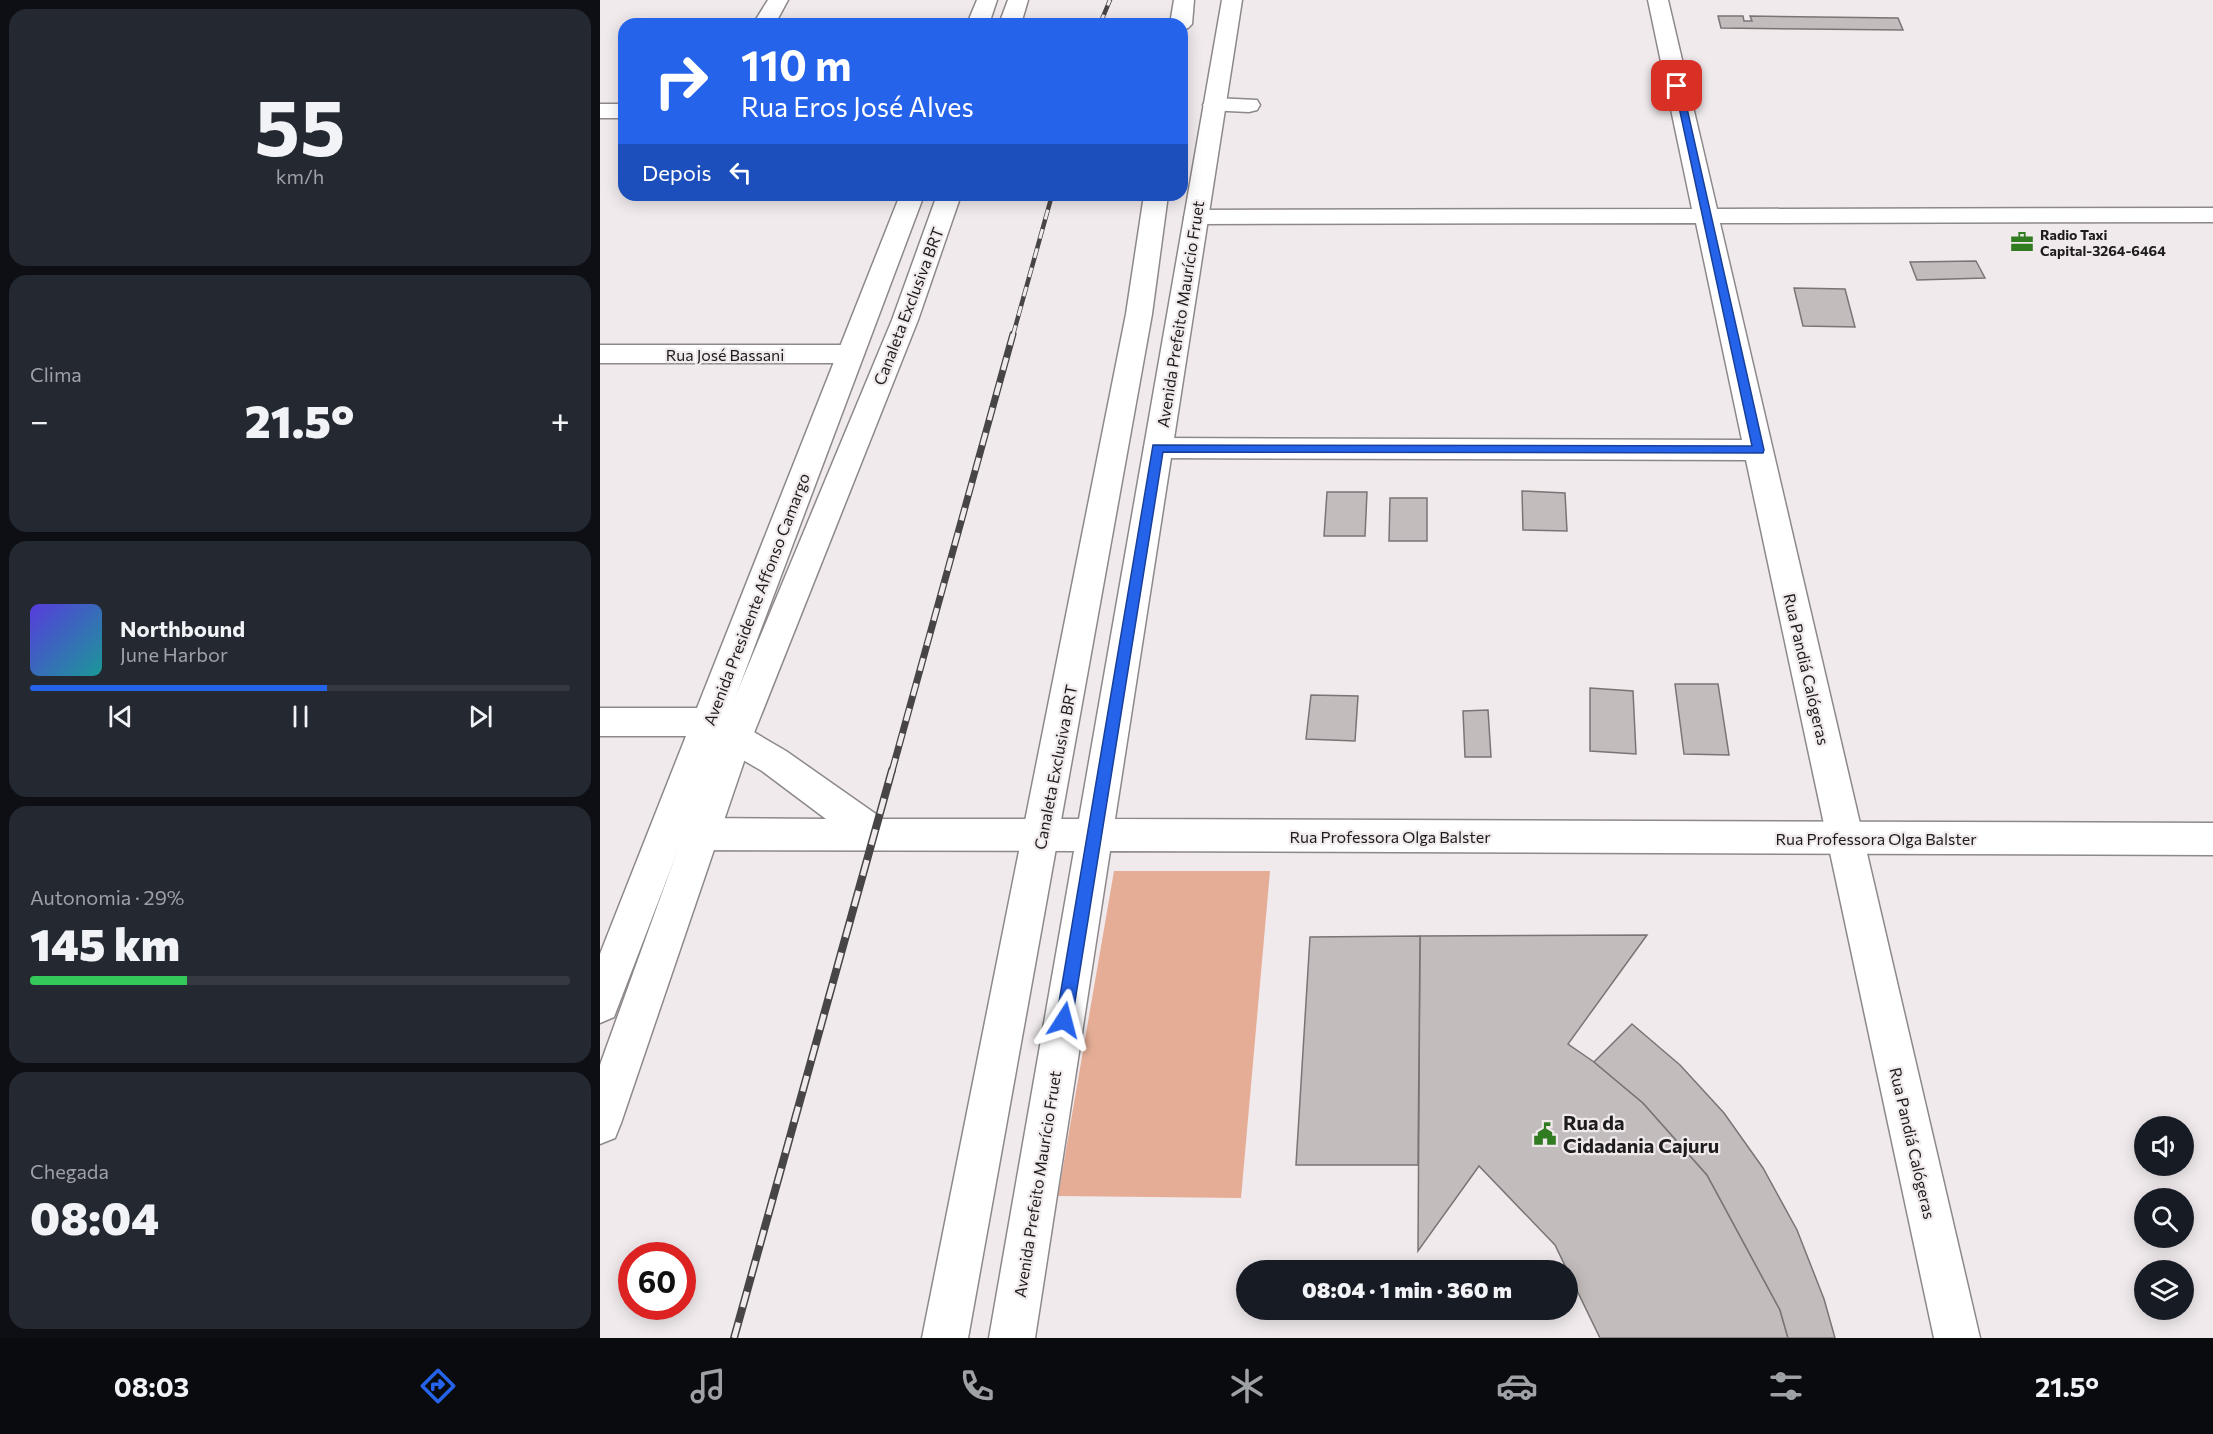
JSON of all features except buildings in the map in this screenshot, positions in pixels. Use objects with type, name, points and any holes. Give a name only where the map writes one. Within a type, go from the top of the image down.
[{"type":"main road","points":[[768,18],[778,0]]},
{"type":"main road","points":[[980,18],[987,0]]},
{"type":"main road","points":[[1012,18],[1018,0]]},
{"type":"main road","points":[[1182,18],[1184,0]]},
{"type":"main road","name":"Avenida Prefeito Maurício Fruet","points":[[1012,1338],[1232,0]]},
{"type":"main road","name":"Rua Pandiá Calógeras","points":[[1658,0],[1957,1338]]},
{"type":"main road","points":[[1214,105],[1249,105]]},
{"type":"main road","points":[[600,111],[618,111]]},
{"type":"main road","name":"Avenida Presidente Affonso Camargo","points":[[600,1004],[684,834],[722,730],[850,354],[910,201]]},
{"type":"main road","name":"Canaleta Exclusiva BRT","points":[[722,730],[900,331],[947,201]]},
{"type":"main road","name":"Canaleta Exclusiva BRT","points":[[945,1338],[1139,314],[1155,201]]},
{"type":"main road","points":[[1196,217],[2213,215]]},
{"type":"main road","name":"Rua José Bassani","points":[[600,354],[850,354]]},
{"type":"main road","points":[[1158,448],[1758,450]]},
{"type":"main road","points":[[600,722],[722,730],[774,761],[874,833]]},
{"type":"main road","points":[[600,1124],[684,834]]},
{"type":"main road","name":"Rua Professora Olga Balster","points":[[684,834],[2213,839]]},
{"type":"shaded area","points":[[1114,871],[1270,871],[1241,1198],[1058,1196]]},
{"type":"railway","points":[[1102,18],[1110,0]]},
{"type":"railway","points":[[1013,335],[1050,201]]},
{"type":"railway","points":[[892,771],[1013,334]]},
{"type":"railway","points":[[734,1338],[892,770]]},
{"type":"place","name":"Radio Taxi Capital-3264-6464","points":[[2022,242]]},
{"type":"place","name":"Rua da Cidadania Cajuru","points":[[1545,1134]]},
{"type":"route","points":[[1064,1020],[1158,448],[1758,450],[1677,86]]}]
